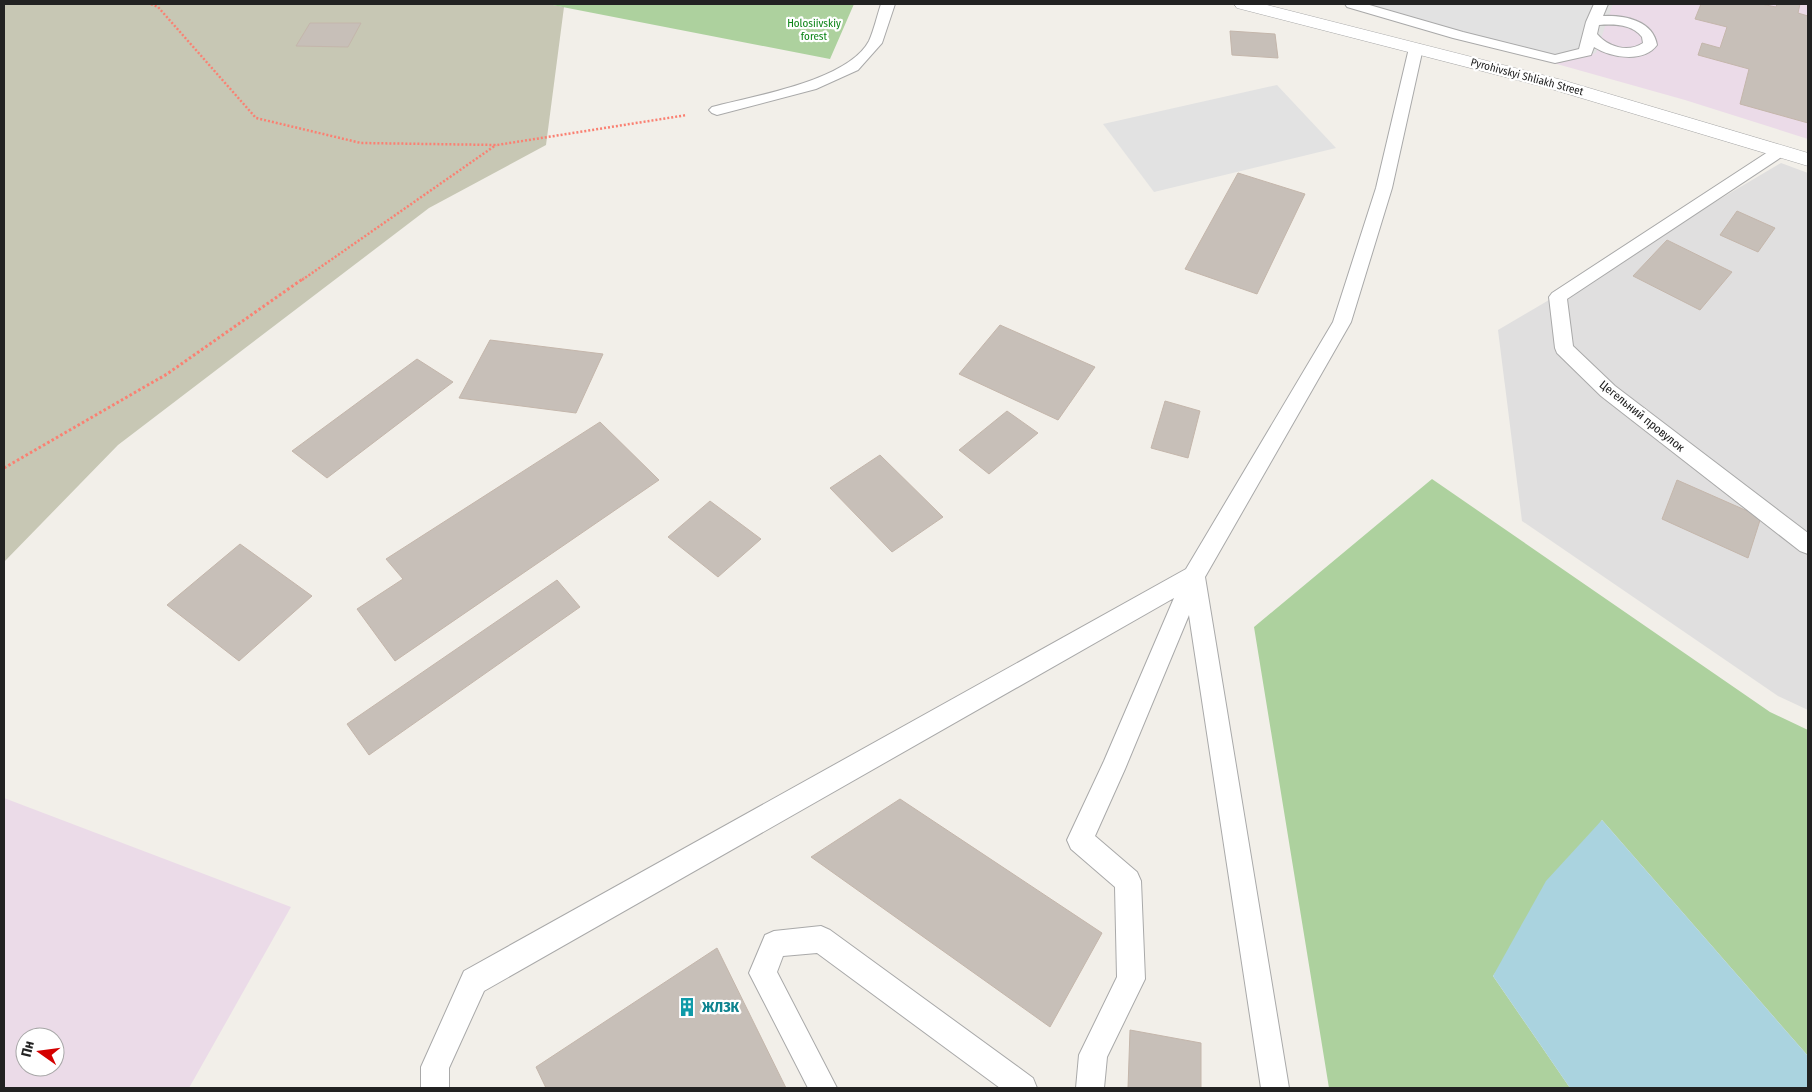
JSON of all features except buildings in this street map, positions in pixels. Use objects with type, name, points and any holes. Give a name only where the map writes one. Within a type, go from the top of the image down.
[{"type":"street","name":"Pyrohivskyi Shliakh Street","points":[[1243,4],[1555,84],[1808,160]]},
{"type":"lane","points":[[717,110],[811,86],[853,67],[874,43],[888,4]]},
{"type":"lane","points":[[1352,4],[1458,35],[1555,59],[1586,52],[1601,4]]},
{"type":"lane","points":[[1447,55],[1458,35]]},
{"type":"lane","points":[[1090,1088],[1093,1055],[1131,979],[1128,881],[1080,840],[1113,769],[1194,576],[1342,322],[1384,188],[1416,48]]},
{"type":"lane","name":"Цегельний провулок","points":[[1780,151],[1558,297],[1564,348],[1608,391],[1808,545]]},
{"type":"lane","points":[[435,1088],[435,1067],[474,981],[1194,576]]},
{"type":"lane","points":[[1194,576],[1275,1088]]},
{"type":"lane","points":[[823,1088],[763,973],[774,944],[821,939],[1022,1088]]},
{"type":"path","points":[[151,4],[158,7],[256,118],[361,143],[497,145],[717,110]]},
{"type":"path","points":[[4,468],[167,374],[497,145]]},
{"type":"shaded area","points":[[4,4],[547,4],[564,7],[546,145],[429,208],[118,445],[4,562]]},
{"type":"shaded area","points":[[1343,4],[1808,4],[1808,139],[1685,100]]},
{"type":"shaded area","points":[[1347,4],[1613,4],[1596,53],[1560,63]]},
{"type":"shaded area","points":[[1277,85],[1336,148],[1154,192],[1103,124]]},
{"type":"shaded area","points":[[1781,163],[1808,173],[1808,710],[1778,696],[1522,521],[1498,330]]},
{"type":"shaded area","points":[[4,798],[291,907],[189,1088],[4,1088]]},
{"type":"green space","name":"Holosiivskiy forest","points":[[547,4],[854,4],[830,59]]},
{"type":"green space","points":[[1432,479],[1770,712],[1808,730],[1808,1056],[1602,820],[1493,976],[1570,1088],[1329,1088],[1254,627]]},
{"type":"water","points":[[1602,820],[1808,1056],[1808,1088],[1570,1088],[1493,976],[1546,881]]},
{"type":"place","name":"ЖЛЗК","points":[[687,1007]]}]
